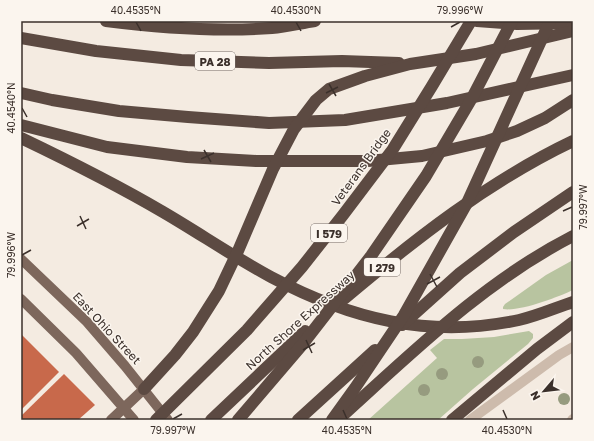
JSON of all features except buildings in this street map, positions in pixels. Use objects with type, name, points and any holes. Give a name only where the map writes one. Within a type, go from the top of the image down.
[{"type":"highway","points":[[106,21],[194,30],[274,28],[315,21]]},
{"type":"highway","name":"Veterans Bridge","points":[[156,420],[247,330],[302,267],[334,227],[393,149],[471,21]]},
{"type":"highway","points":[[477,21],[517,24],[573,23]]},
{"type":"highway","points":[[238,420],[302,345],[370,256],[426,176],[472,98],[512,21]]},
{"type":"highway","points":[[332,420],[404,315],[467,203],[550,21]]},
{"type":"highway","name":"PA 28","points":[[21,38],[96,51],[181,60],[269,63],[342,61],[410,64],[476,54],[573,31]]},
{"type":"highway","points":[[144,389],[193,332],[219,291],[273,169],[294,129],[316,100],[329,89],[365,76],[410,64]]},
{"type":"highway","points":[[21,93],[52,100],[120,111],[268,123],[345,120],[448,103],[573,75]]},
{"type":"highway","points":[[21,125],[108,147],[187,157],[256,162],[368,161],[422,156],[487,141],[517,131],[545,118],[573,100]]},
{"type":"highway","points":[[21,138],[73,163],[162,212],[271,277],[322,302],[373,319],[412,325],[451,328],[480,326],[519,320],[573,302]]},
{"type":"highway","name":"North Shore Expressway","points":[[211,420],[308,329],[433,227],[502,179],[544,155],[573,141]]},
{"type":"highway","points":[[298,420],[460,273],[514,232],[573,192]]},
{"type":"highway","points":[[514,232],[573,201]]},
{"type":"highway","points":[[337,420],[462,309],[489,288],[523,265],[573,236]]},
{"type":"highway","points":[[452,420],[537,348],[573,322]]},
{"type":"main road","name":"East Ohio Street","points":[[21,259],[87,322],[144,389],[168,420]]},
{"type":"main road","points":[[21,299],[76,353],[133,419]]},
{"type":"main road","points":[[111,420],[144,389]]},
{"type":"street","points":[[470,420],[559,355],[573,347]]},
{"type":"green space","points":[[573,260],[573,290],[528,306],[503,309],[505,304],[546,275]]},
{"type":"green space","points":[[529,331],[533,334],[533,338],[528,344],[438,420],[368,420],[437,358],[430,350],[444,339],[494,337]]}]
